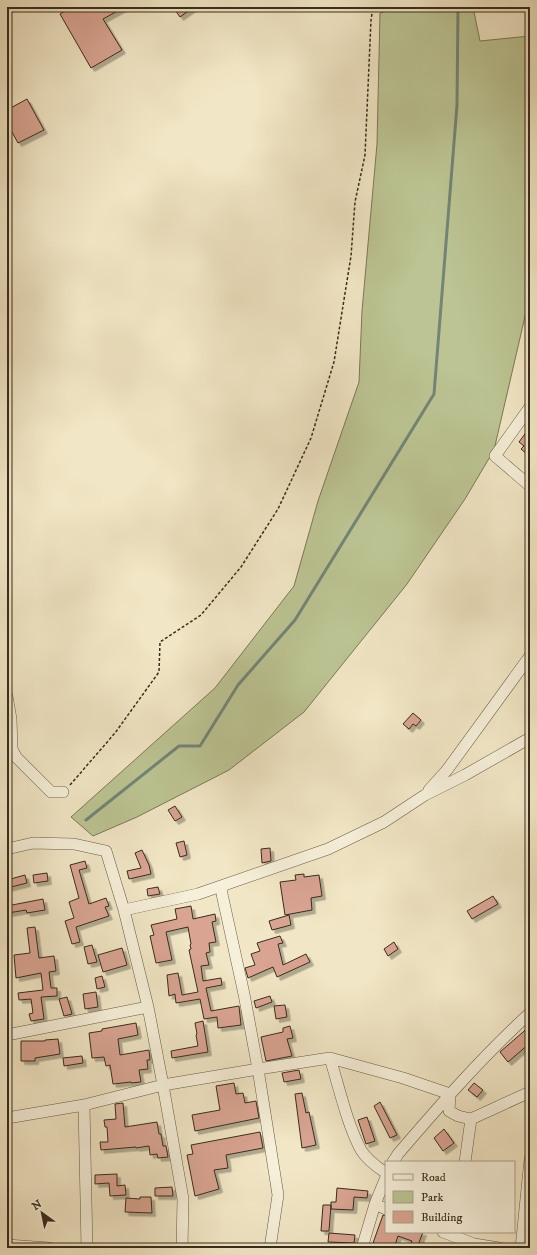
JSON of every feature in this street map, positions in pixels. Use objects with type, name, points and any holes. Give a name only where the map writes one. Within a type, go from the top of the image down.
[{"type":"street","points":[[530,407],[495,456],[530,486]]},
{"type":"street","points":[[425,794],[447,770],[530,656]]},
{"type":"street","points":[[7,696],[11,719],[12,749],[16,757],[51,792],[63,792]]},
{"type":"street","points":[[124,910],[198,894],[222,887],[328,849],[384,822],[425,794],[465,775],[530,738]]},
{"type":"street","points":[[7,849],[33,843],[74,844],[106,851],[124,910],[148,1007],[163,1085],[183,1199],[182,1248]]},
{"type":"street","points":[[222,887],[222,894],[244,994],[258,1069],[278,1195],[270,1248]]},
{"type":"street","points":[[7,1035],[148,1007]]},
{"type":"street","points":[[394,1161],[398,1154],[475,1066],[530,1013]]},
{"type":"street","points":[[330,1058],[351,1127],[362,1151],[373,1164],[385,1172]]},
{"type":"street","points":[[7,1118],[84,1105],[163,1085],[330,1058],[403,1078],[450,1094]]},
{"type":"street","points":[[450,1094],[449,1111],[458,1116],[471,1119],[530,1092]]},
{"type":"street","points":[[84,1105],[87,1248]]},
{"type":"street","points":[[465,1161],[471,1119]]},
{"type":"street","points":[[521,1248],[530,1159]]},
{"type":"street","points":[[362,1248],[381,1206],[385,1183]]},
{"type":"street","points":[[446,1233],[474,1244],[499,1248]]},
{"type":"street","points":[[7,1245],[48,1248]]},
{"type":"path","points":[[63,792],[79,776],[115,733],[159,672],[160,642],[201,615],[241,567],[278,508],[311,438],[334,362],[351,256],[355,202],[365,155],[371,20],[373,7]]},
{"type":"green space","points":[[397,7],[473,7],[480,41],[530,36],[530,295],[494,450],[465,499],[407,584],[304,712],[229,770],[137,817],[93,836],[71,817],[215,688],[294,586],[318,501],[359,382],[362,311],[377,144],[380,13]]},
{"type":"building","points":[[72,7],[125,7],[103,19],[122,50],[91,68],[60,14]]},
{"type":"building","points":[[173,7],[194,7],[180,17]]},
{"type":"building","points":[[27,99],[44,130],[18,143],[7,123],[7,110]]},
{"type":"building","points":[[530,427],[530,450],[527,454],[521,449],[524,446],[519,442]]},
{"type":"building","points":[[413,713],[421,720],[416,726],[413,724],[409,729],[403,724]]},
{"type":"building","points":[[175,806],[182,817],[175,821],[168,810]]},
{"type":"building","points":[[184,841],[187,855],[180,857],[176,843]]},
{"type":"building","points":[[270,848],[271,861],[262,863],[261,849]]},
{"type":"building","points":[[142,850],[149,865],[151,874],[129,879],[127,871],[141,868],[135,853]]},
{"type":"building","points":[[85,861],[87,868],[79,870],[89,904],[106,898],[109,906],[105,907],[109,916],[76,927],[80,942],[72,944],[65,921],[74,918],[69,902],[79,898],[70,865]]},
{"type":"building","points":[[47,873],[48,881],[34,883],[33,875]]},
{"type":"building","points":[[304,874],[304,877],[319,875],[322,896],[311,898],[312,910],[285,915],[280,882],[296,880],[295,875]]},
{"type":"building","points":[[25,875],[27,883],[7,888],[7,880]]},
{"type":"building","points":[[158,887],[160,894],[148,896],[147,889]]},
{"type":"building","points":[[493,896],[498,904],[472,919],[467,911]]},
{"type":"building","points":[[43,899],[45,910],[27,913],[26,910],[8,913],[7,906]]},
{"type":"building","points":[[191,906],[193,919],[215,914],[216,921],[212,922],[216,942],[209,943],[210,952],[206,953],[209,965],[201,966],[203,981],[221,978],[222,985],[206,988],[211,1011],[239,1006],[241,1025],[218,1028],[217,1017],[204,1019],[200,999],[176,1003],[175,994],[169,996],[167,975],[178,973],[182,995],[198,992],[189,950],[191,949],[191,944],[188,927],[166,932],[172,960],[156,963],[150,936],[154,935],[151,925],[177,919],[175,909]]},
{"type":"building","points":[[289,915],[291,925],[272,930],[269,921]]},
{"type":"building","points":[[35,927],[39,958],[54,956],[56,971],[49,972],[51,988],[57,988],[57,996],[41,997],[44,1019],[31,1021],[29,1014],[33,1013],[31,999],[19,1000],[18,993],[43,990],[41,973],[16,978],[14,955],[30,953],[27,928]]},
{"type":"building","points":[[280,936],[283,943],[278,944],[283,965],[306,954],[310,962],[277,977],[273,967],[248,978],[245,968],[255,965],[251,954],[260,951],[257,943]]},
{"type":"building","points":[[394,942],[398,949],[388,956],[384,949]]},
{"type":"building","points":[[92,945],[97,962],[88,964],[84,947]]},
{"type":"building","points":[[122,948],[127,965],[103,972],[98,955]]},
{"type":"building","points":[[102,976],[105,987],[97,989],[95,978]]},
{"type":"building","points":[[96,992],[98,1007],[85,1009],[83,994]]},
{"type":"building","points":[[270,996],[272,1002],[256,1008],[254,1001]]},
{"type":"building","points":[[67,997],[72,1014],[64,1016],[59,999]]},
{"type":"building","points":[[285,1005],[287,1017],[276,1019],[274,1006]]},
{"type":"building","points":[[203,1021],[208,1052],[172,1058],[171,1051],[198,1046],[195,1023]]},
{"type":"building","points":[[136,1023],[138,1035],[118,1039],[120,1055],[149,1050],[150,1060],[147,1060],[148,1069],[139,1070],[141,1082],[113,1084],[110,1065],[106,1066],[104,1057],[92,1058],[89,1033],[102,1031],[102,1029]]},
{"type":"building","points":[[290,1026],[293,1038],[287,1039],[292,1056],[266,1061],[261,1037],[283,1032],[283,1028]]},
{"type":"building","points":[[530,1026],[530,1043],[508,1062],[500,1052]]},
{"type":"building","points":[[58,1039],[60,1054],[35,1058],[35,1061],[21,1061],[21,1041],[45,1041]]},
{"type":"building","points":[[82,1056],[83,1063],[64,1066],[63,1058]]},
{"type":"building","points":[[299,1070],[301,1079],[284,1082],[282,1073]]},
{"type":"building","points":[[234,1083],[236,1094],[243,1093],[245,1103],[256,1101],[259,1118],[195,1131],[192,1115],[220,1110],[216,1086]]},
{"type":"building","points":[[474,1083],[483,1090],[477,1097],[468,1090]]},
{"type":"building","points":[[302,1093],[306,1113],[309,1112],[316,1145],[302,1148],[295,1094]]},
{"type":"building","points":[[380,1102],[397,1135],[390,1138],[374,1106]]},
{"type":"building","points":[[123,1103],[125,1127],[157,1122],[159,1134],[161,1134],[163,1146],[166,1146],[168,1157],[158,1158],[157,1154],[150,1155],[149,1146],[101,1150],[100,1142],[108,1142],[107,1127],[105,1127],[104,1120],[116,1119],[115,1104]]},
{"type":"building","points":[[367,1117],[375,1141],[366,1144],[358,1120]]},
{"type":"building","points":[[444,1129],[454,1143],[443,1151],[434,1138]]},
{"type":"building","points":[[260,1132],[263,1148],[226,1155],[228,1168],[214,1170],[219,1189],[195,1196],[187,1155],[193,1154],[191,1145]]},
{"type":"building","points":[[117,1174],[117,1186],[125,1185],[126,1195],[110,1196],[109,1183],[95,1184],[95,1175]]},
{"type":"building","points":[[172,1187],[173,1196],[155,1196],[155,1188]]},
{"type":"building","points":[[337,1188],[368,1191],[367,1198],[354,1197],[353,1210],[331,1209],[331,1202],[336,1202]]},
{"type":"building","points":[[140,1197],[151,1197],[152,1213],[125,1212],[126,1198],[140,1199]]},
{"type":"building","points":[[323,1205],[331,1205],[329,1231],[321,1231]]},
{"type":"building","points":[[383,1215],[385,1216],[385,1233],[423,1233],[417,1248],[410,1248],[412,1241],[398,1236],[394,1248],[387,1248],[373,1243]]},
{"type":"building","points":[[329,1233],[355,1235],[354,1243],[328,1242]]},
{"type":"waterway","points":[[86,820],[179,746],[200,746],[238,685],[295,620],[434,394],[457,105],[458,7]]}]
